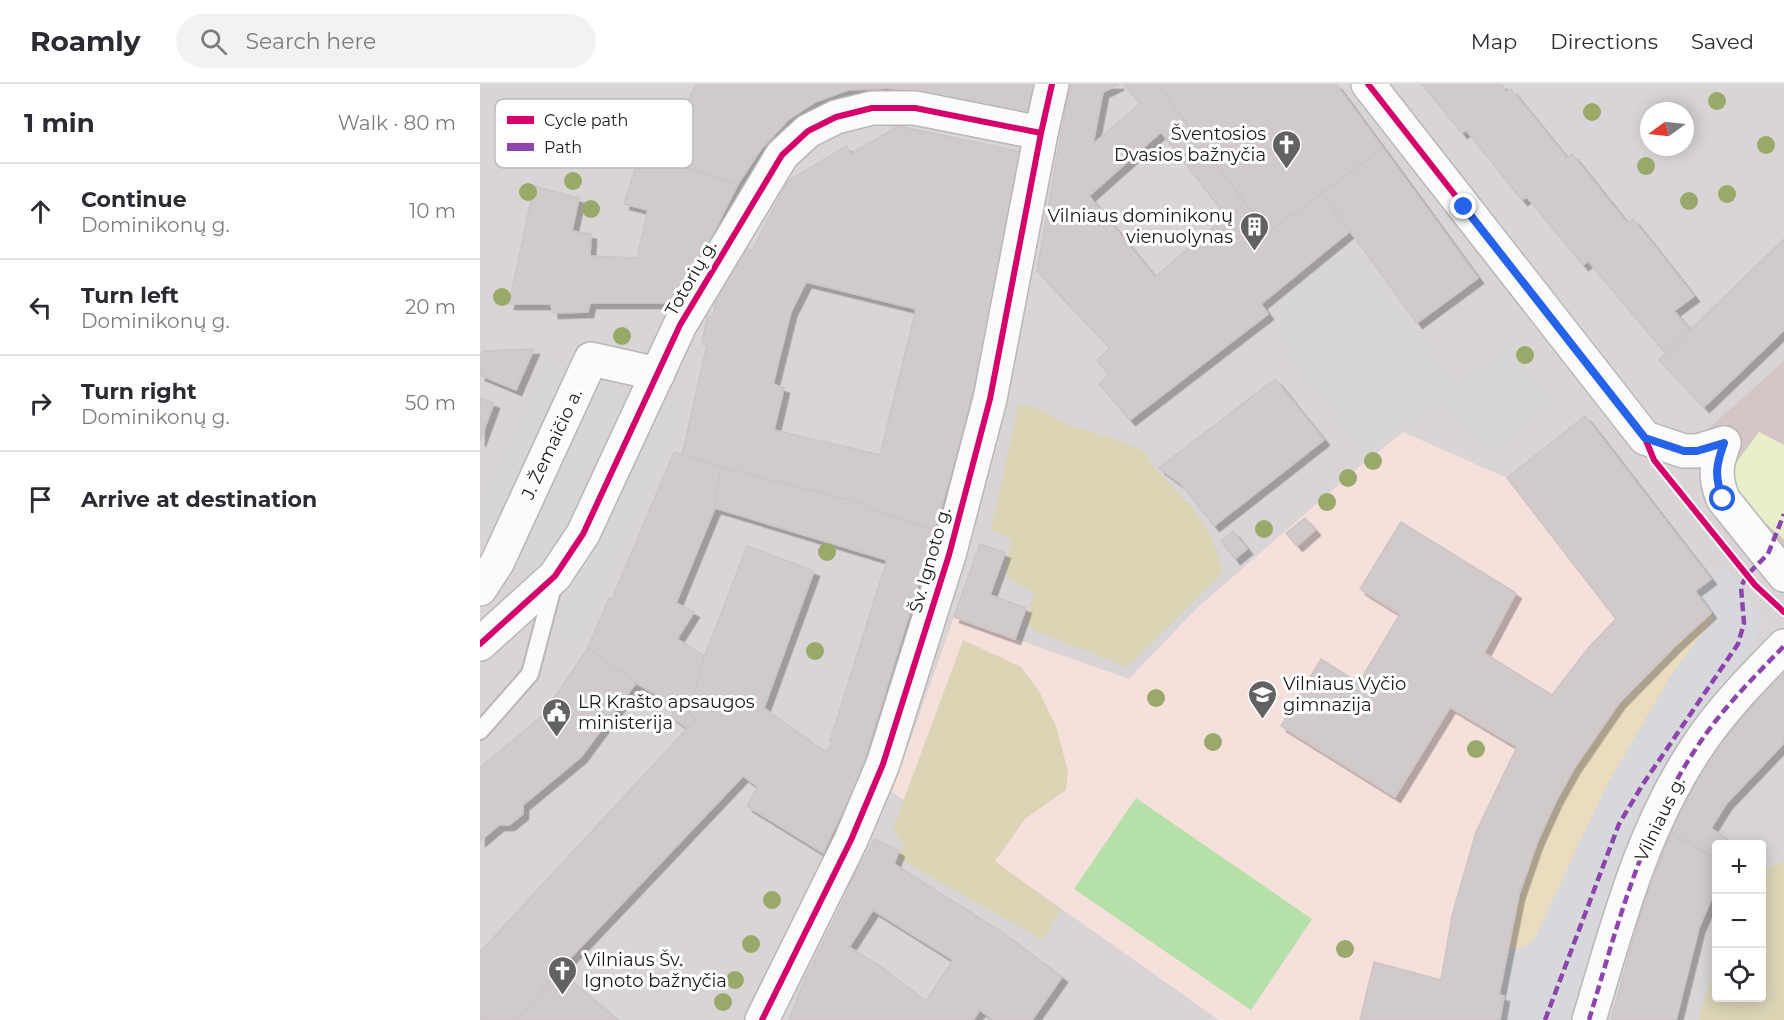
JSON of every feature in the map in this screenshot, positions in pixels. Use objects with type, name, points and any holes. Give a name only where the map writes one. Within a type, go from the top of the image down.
[{"type":"street","name":"Šv. Ignoto g.","points":[[762,1020],[851,840],[883,764],[949,555],[990,399],[1052,84]]},
{"type":"street","points":[[1368,84],[1645,438],[1684,451],[1697,451],[1724,443],[1716,474],[1723,499],[1784,575]]},
{"type":"street","name":"Totorių g.","points":[[480,644],[555,576],[583,534],[680,325],[757,193],[782,155],[808,131],[836,117],[872,108],[915,108],[1041,133]]},
{"type":"street","name":"J. Žemaičio a.","points":[[480,591],[497,562],[591,358],[658,374]]},
{"type":"street","points":[[480,591],[509,618]]},
{"type":"street","name":"Vilniaus g.","points":[[1589,1020],[1629,888],[1659,814],[1696,748],[1759,672],[1784,646]]},
{"type":"lane","points":[[480,731],[530,674],[555,576]]},
{"type":"shaded area","points":[[480,84],[1784,84],[1784,1020],[480,1020]]},
{"type":"shaded area","points":[[1352,239],[1457,380],[1511,341],[1558,400],[1489,458],[1436,407],[1367,460],[1282,354],[1278,298]]},
{"type":"shaded area","points":[[545,359],[573,373],[496,534],[480,528],[480,501]]},
{"type":"shaded area","points":[[1784,361],[1784,549],[1764,535],[1697,439]]},
{"type":"shaded area","points":[[597,377],[631,391],[553,567],[535,577],[509,566]]},
{"type":"shaded area","points":[[657,395],[687,402],[675,444],[580,648],[544,631]]},
{"type":"shaded area","points":[[1019,404],[1034,407],[1067,424],[1126,443],[1144,452],[1154,467],[1192,508],[1211,535],[1223,572],[1127,667],[1035,631],[1026,623],[1034,593],[1015,582],[1007,574],[1011,539],[991,530]]},
{"type":"shaded area","name":"Vilniaus Vyčio gimnazija","points":[[1585,416],[1711,579],[1695,591],[1711,613],[1675,646],[1556,801],[1537,843],[1519,895],[1499,995],[1504,996],[1500,1020],[1219,1020],[892,792],[954,617],[1129,679],[1197,608],[1367,460],[1403,432],[1507,478]]},
{"type":"shaded area","points":[[1725,568],[1760,612],[1762,627],[1750,649],[1679,753],[1623,860],[1571,1020],[1500,1020],[1504,996],[1499,995],[1508,947],[1517,949],[1525,947],[1535,938],[1607,785],[1672,675],[1714,618],[1695,591]]},
{"type":"shaded area","points":[[1711,613],[1714,618],[1671,675],[1607,785],[1535,938],[1523,947],[1508,947],[1531,863],[1552,812],[1579,762],[1629,691],[1663,656]]},
{"type":"shaded area","points":[[963,640],[1021,667],[1039,691],[1056,726],[1068,771],[1066,790],[1025,819],[995,861],[1061,910],[1043,940],[898,858],[905,845],[893,829]]},
{"type":"shaded area","points":[[1784,861],[1784,1020],[1698,1020],[1712,979],[1712,1002],[1766,1002],[1766,868]]},
{"type":"green space","points":[[1759,432],[1784,445],[1784,539],[1753,510],[1740,493],[1731,474],[1736,463]]},
{"type":"green space","points":[[1136,798],[1312,919],[1251,1010],[1074,889]]},
{"type":"building","points":[[696,84],[1036,84],[1026,118],[937,95],[888,88],[848,90],[815,102],[788,120],[761,149],[738,184],[684,168],[693,168],[693,99],[689,99]]},
{"type":"building","name":"Vilniaus dominikonų vienuolynas","points":[[1070,84],[1119,84],[1103,92],[1093,144],[1140,104],[1124,84],[1158,84],[1267,233],[1322,193],[1350,231],[1261,304],[1268,314],[1130,420],[1099,384],[1109,375],[1097,360],[1110,348],[1037,271]],"holes":[[[1161,132],[1226,216],[1155,277],[1089,196]]]},
{"type":"building","name":"Šventosios Dvasios bažnyčia","points":[[1158,84],[1336,84],[1383,148],[1267,233]]},
{"type":"building","points":[[1422,84],[1501,84],[1507,92],[1511,89],[1567,158],[1572,154],[1627,223],[1633,219],[1694,296],[1674,311],[1690,330],[1666,354],[1588,261],[1583,265],[1527,197],[1522,200],[1466,130],[1462,133]]},
{"type":"building","points":[[898,126],[1022,152],[976,381],[935,531],[849,500],[682,455],[707,345],[702,344],[707,316],[713,317],[716,299],[745,246],[752,251],[788,181],[846,146],[851,154]],"holes":[[[806,282],[916,309],[880,455],[774,430],[784,388],[773,384],[791,312]]]},
{"type":"building","points":[[1383,148],[1478,278],[1417,323],[1322,193]]},
{"type":"building","points":[[636,168],[686,168],[738,184],[682,295],[667,303],[590,303],[588,312],[553,313],[551,304],[509,304],[534,186],[579,198],[572,231],[591,234],[590,256],[637,258],[648,210],[624,204]]},
{"type":"building","points":[[1784,239],[1784,330],[1704,407],[1659,360]]},
{"type":"building","points":[[534,349],[516,390],[480,375],[480,357],[483,351]]},
{"type":"building","points":[[1275,379],[1324,440],[1214,526],[1182,485],[1159,468]]},
{"type":"building","points":[[480,398],[494,403],[480,441]]},
{"type":"building","points":[[1585,416],[1711,579],[1695,591],[1711,613],[1619,703],[1575,767],[1556,801],[1537,843],[1519,895],[1499,995],[1504,996],[1500,1020],[1360,1020],[1374,962],[1441,980],[1452,916],[1476,832],[1517,747],[1450,707],[1395,797],[1281,726],[1321,659],[1359,683],[1400,614],[1360,589],[1401,522],[1516,593],[1484,653],[1552,695],[1589,647],[1616,619],[1507,478]]},
{"type":"building","points":[[674,452],[720,467],[715,508],[676,603],[694,612],[677,639],[705,656],[688,712],[696,719],[687,728],[671,716],[676,706],[636,683],[588,648],[609,598],[612,599]]},
{"type":"building","points":[[720,467],[849,500],[935,531],[860,774],[823,853],[747,806],[758,787],[743,776],[559,970],[517,1020],[480,1020],[480,952],[696,719],[688,712],[705,656],[747,546],[814,571],[764,708],[826,752],[833,743],[830,741],[887,560],[715,508]]},
{"type":"building","points":[[1305,518],[1315,530],[1297,546],[1286,533]]},
{"type":"building","points":[[1233,531],[1247,549],[1235,559],[1221,541]]},
{"type":"building","points":[[980,544],[1005,553],[990,595],[1026,608],[1015,639],[954,617]]},
{"type":"building","name":"LR Krašto apsaugos ministerija","points":[[588,648],[636,683],[581,757],[523,805],[523,814],[509,825],[499,825],[480,841],[480,768],[542,716]]},
{"type":"building","points":[[1784,669],[1784,743],[1726,804],[1711,828],[1727,839],[1712,840],[1712,856],[1671,833],[1695,776]]},
{"type":"building","points":[[1671,833],[1712,857],[1712,897],[1699,928],[1676,1020],[1611,1020],[1642,908]]},
{"type":"building","points":[[875,839],[899,851],[894,864],[1002,932],[1062,977],[1032,1020],[993,1020],[980,1010],[973,1020],[789,1020],[804,981],[847,894],[849,885]],"holes":[[[873,910],[953,960],[926,1001],[879,965],[849,947]]]},
{"type":"building","name":"Vilniaus Šv. Ignoto bažnyčia","points":[[559,970],[618,1020],[517,1020]]},
{"type":"marked path","points":[[1644,436],[1673,449],[1684,451],[1697,451],[1724,443]]},
{"type":"marked path","points":[[1545,1020],[1619,824],[1643,784],[1738,644],[1744,623],[1741,587],[1747,575],[1768,554],[1784,514]]},
{"type":"marked path","points":[[1589,1020],[1632,881],[1676,781],[1715,722],[1784,646]]},
{"type":"cycle path","points":[[762,1020],[851,840],[883,764],[949,555],[990,399],[1052,84]]},
{"type":"cycle path","points":[[1368,84],[1645,438],[1654,460],[1755,585],[1784,612]]},
{"type":"cycle path","points":[[480,644],[555,576],[583,534],[680,325],[782,155],[808,131],[836,117],[872,108],[915,108],[1041,133]]},
{"type":"place","name":"Šventosios Dvasios bažnyčia","points":[[1287,170]]},
{"type":"place","name":"Vilniaus dominikonų vienuolynas","points":[[1254,252]]},
{"type":"place","name":"Vilniaus Vyčio gimnazija","points":[[1262,720]]},
{"type":"place","name":"LR Krašto apsaugos ministerija","points":[[557,738]]},
{"type":"place","name":"Vilniaus Šv. Ignoto bažnyčia","points":[[563,996]]},
{"type":"route","points":[[1464,207],[1645,438],[1684,451],[1697,451],[1724,443],[1716,474],[1723,499]]}]
